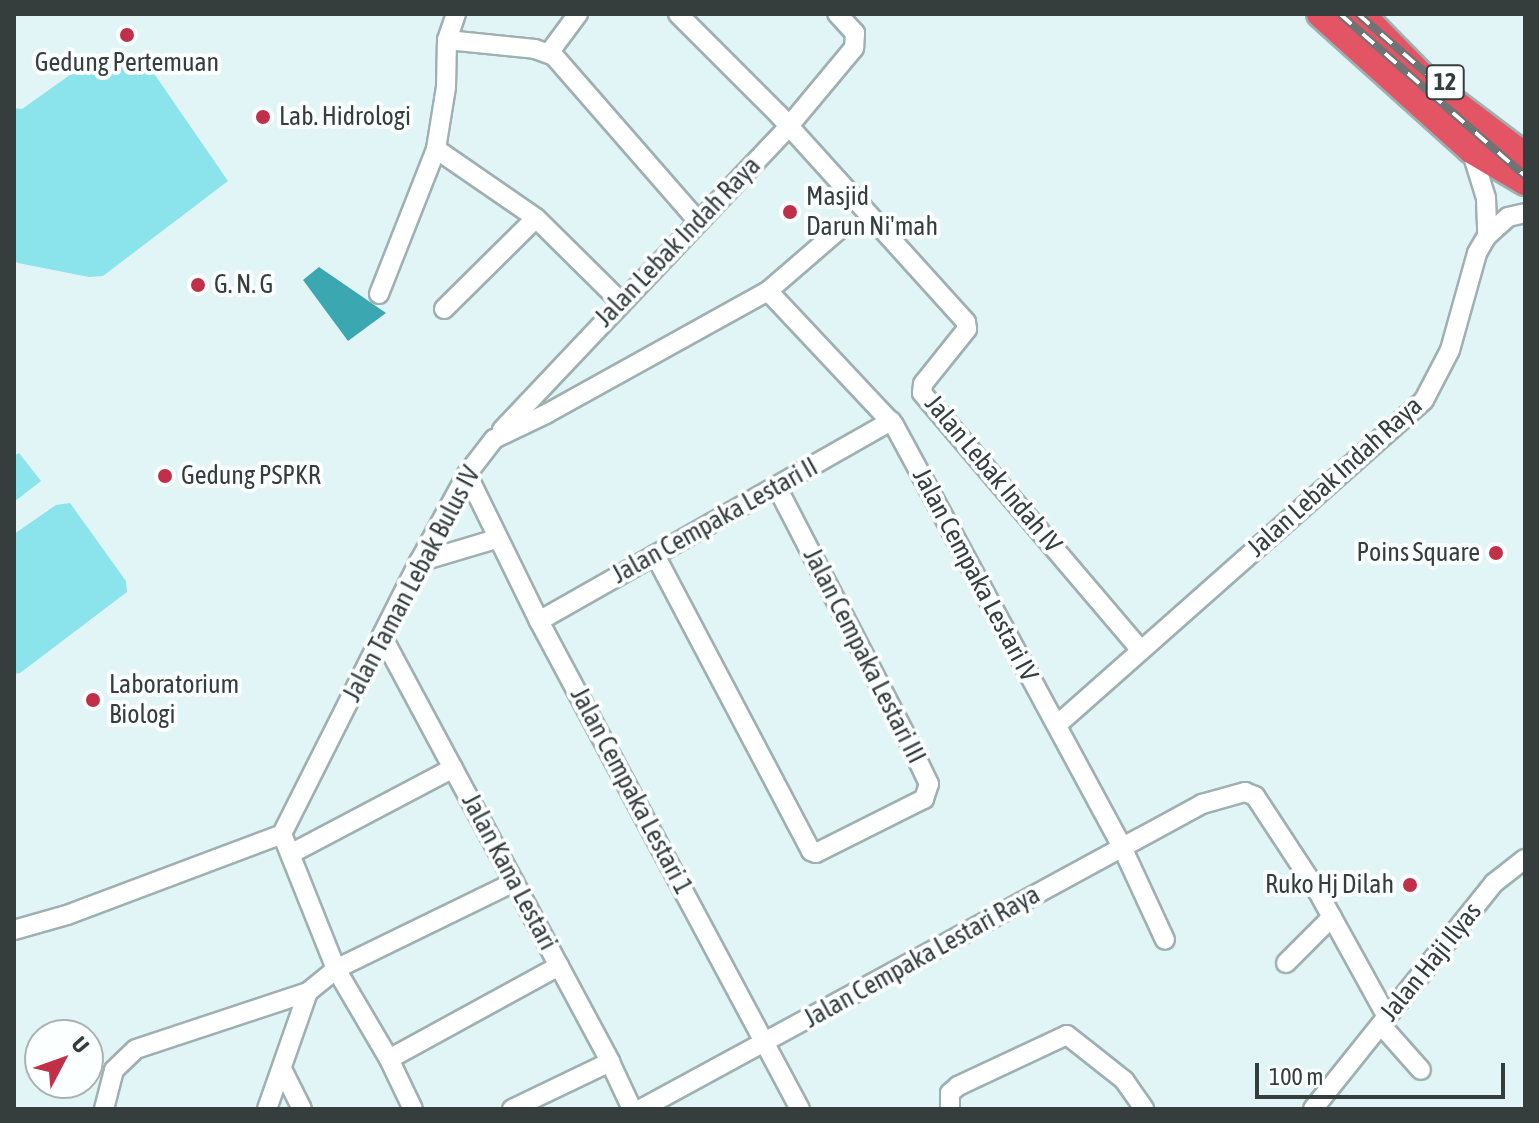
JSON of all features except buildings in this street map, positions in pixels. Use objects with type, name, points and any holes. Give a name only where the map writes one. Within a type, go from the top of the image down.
[{"type":"highway","name":"12","points":[[1320,14],[1471,150],[1525,182]]},
{"type":"highway","name":"12","points":[[1361,14],[1430,84],[1525,156]]},
{"type":"highway","name":"12","points":[[1375,14],[1446,83],[1525,136]]},
{"type":"highway","name":"12","points":[[1381,70],[1430,84]]},
{"type":"street","points":[[379,294],[436,149],[446,87],[447,40],[456,14]]},
{"type":"street","points":[[542,51],[578,14]]},
{"type":"street","name":"Jalan Lebak Indah IV","points":[[678,14],[789,126],[966,322],[967,329],[923,384],[922,393],[1140,649]]},
{"type":"street","name":"Jalan Lebak Indah Raya","points":[[494,439],[620,301],[789,126],[856,40],[855,33],[837,14]]},
{"type":"street","points":[[447,40],[542,51],[558,59],[697,220]]},
{"type":"street","points":[[436,149],[536,218],[620,301]]},
{"type":"street","name":"Jalan Lebak Indah Raya","points":[[1140,649],[1185,608],[1357,474],[1435,383],[1450,350],[1477,253],[1487,236],[1486,198],[1471,150]]},
{"type":"street","points":[[1487,236],[1508,217],[1525,213]]},
{"type":"street","points":[[444,309],[536,218]]},
{"type":"street","name":"Jalan Taman Lebak Bulus IV","points":[[282,834],[419,562],[467,474],[494,439],[546,414],[768,291],[841,228]]},
{"type":"street","points":[[768,291],[893,423]]},
{"type":"street","name":"Jalan Cempaka Lestari II","points":[[539,621],[893,423]]},
{"type":"street","name":"Jalan Cempaka Lestari IV","points":[[893,423],[1122,847],[1165,940]]},
{"type":"street","name":"Jalan Cempaka Lestari 1","points":[[467,474],[496,539],[539,621],[800,1109]]},
{"type":"street","name":"Jalan Cempaka Lestari III","points":[[655,555],[807,847],[816,853],[924,799],[929,784],[777,487]]},
{"type":"street","points":[[419,562],[496,539]]},
{"type":"street","name":"Jalan Kana Lestari","points":[[382,636],[610,1062],[632,1109]]},
{"type":"street","points":[[1057,725],[1140,649]]},
{"type":"street","points":[[292,853],[453,768]]},
{"type":"street","name":"Jalan Cempaka Lestari Raya","points":[[641,1109],[1202,804],[1245,792],[1255,796],[1332,917]]},
{"type":"street","points":[[14,930],[67,915],[282,834],[336,969],[389,1059],[413,1109]]},
{"type":"street","name":"Jalan Haji Ilyas","points":[[1313,1109],[1494,883],[1525,859]]},
{"type":"street","points":[[104,1109],[114,1070],[136,1049],[308,992],[336,969],[514,882]]},
{"type":"street","points":[[1286,963],[1332,917],[1384,1021],[1421,1070]]},
{"type":"street","points":[[389,1059],[559,966]]},
{"type":"street","points":[[267,1109],[283,1071],[308,992]]},
{"type":"street","points":[[950,1109],[950,1093],[958,1086],[1067,1035],[1124,1080],[1144,1109]]},
{"type":"street","points":[[512,1109],[610,1062]]},
{"type":"street","points":[[283,1071],[302,1109]]},
{"type":"shaded area","points":[[98,55],[155,75],[228,181],[103,276],[89,277],[18,263],[14,261],[14,108],[22,109]]},
{"type":"shaded area","points":[[319,267],[386,313],[348,341],[303,280]]},
{"type":"shaded area","points":[[19,453],[41,481],[14,502],[14,456]]},
{"type":"shaded area","points":[[70,503],[126,581],[127,592],[20,673],[14,674],[14,534],[56,505]]},
{"type":"railway","points":[[1340,14],[1525,176]]},
{"type":"railway","points":[[1358,14],[1447,91]]},
{"type":"place","name":"Gedung Pertemuan","points":[[127,35]]},
{"type":"place","name":"Lab. Hidrologi","points":[[263,117]]},
{"type":"place","name":"Masjid Darun Ni'mah","points":[[790,212]]},
{"type":"place","name":"G. N. G","points":[[198,285]]},
{"type":"place","name":"Gedung PSPKR","points":[[165,476]]},
{"type":"place","name":"Poins Square","points":[[1496,553]]},
{"type":"place","name":"Laboratorium Biologi","points":[[93,700]]},
{"type":"place","name":"Ruko Hj Dilah","points":[[1410,885]]}]
